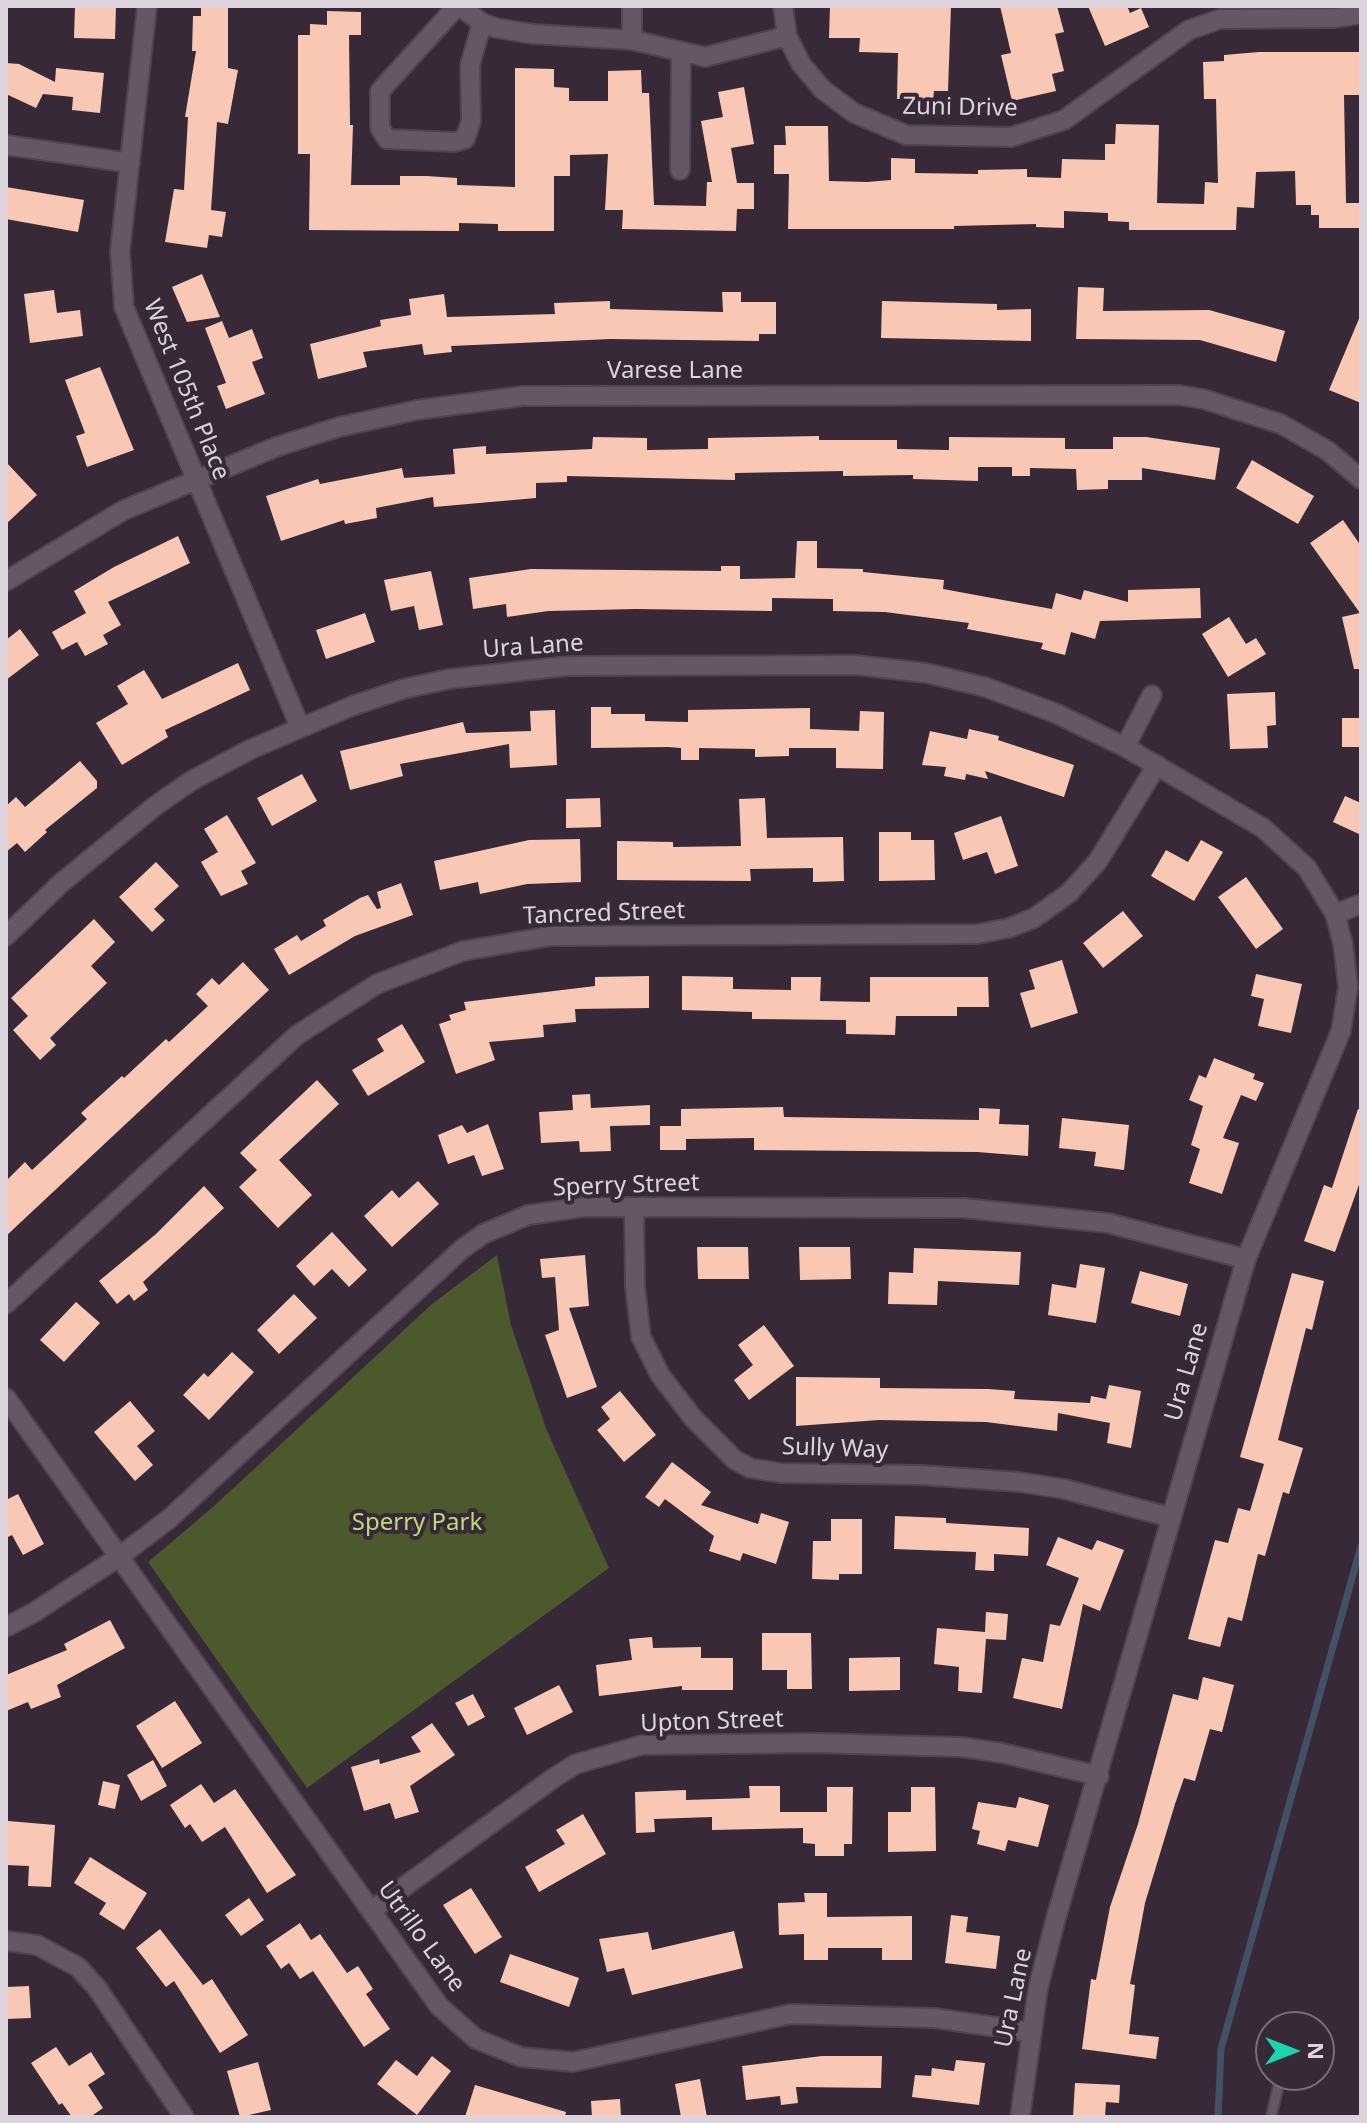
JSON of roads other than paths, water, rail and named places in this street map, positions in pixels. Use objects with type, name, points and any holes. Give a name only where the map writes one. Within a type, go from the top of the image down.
[{"type":"street","name":"West 105th Place","points":[[147,6],[120,251],[124,307],[300,727]]},
{"type":"street","points":[[482,23],[470,65],[471,121],[465,139],[455,142],[387,139],[380,128],[379,95],[383,86],[458,6],[482,23],[533,34],[632,40],[705,57],[724,55],[787,36]]},
{"type":"street","points":[[632,6],[632,40]]},
{"type":"street","name":"Zuni Drive","points":[[783,6],[787,36],[801,64],[822,89],[854,113],[906,135],[1011,137],[1064,120],[1189,30],[1220,19],[1335,18],[1361,14]]},
{"type":"street","points":[[680,170],[681,52]]},
{"type":"street","points":[[6,145],[130,163]]},
{"type":"street","name":"Varese Lane","points":[[6,581],[124,510],[195,478],[339,427],[470,401],[545,396],[1179,395],[1203,399],[1281,424],[1328,451],[1361,479]]},
{"type":"street","name":"Ura Lane","points":[[6,936],[60,884],[155,806],[191,781],[300,727],[403,689],[519,669],[856,665],[926,673],[985,687],[1055,713],[1125,747],[1263,828],[1295,854],[1335,914],[1347,965],[1348,987],[1341,1031],[1246,1259],[1169,1517],[1099,1776],[1056,1918],[1030,2032],[1020,2117]]},
{"type":"street","points":[[1125,747],[1152,695]]},
{"type":"street","name":"Tancred Street","points":[[6,1304],[297,1035],[377,984],[463,951],[551,936],[977,934],[1009,928],[1034,918],[1069,893],[1098,861],[1157,765]]},
{"type":"street","points":[[1335,914],[1361,904]]},
{"type":"street","name":"Sperry Street","points":[[6,1627],[120,1556],[220,1475],[431,1276],[483,1234],[507,1222],[549,1211],[634,1207],[963,1208],[1016,1211],[1108,1223],[1246,1259]]},
{"type":"street","name":"Sully Way","points":[[634,1207],[635,1286],[641,1337],[660,1375],[693,1418],[735,1460],[750,1468],[781,1473],[921,1475],[1019,1482],[1064,1489],[1169,1517]]},
{"type":"street","name":"Utrillo Lane","points":[[6,1398],[439,2006],[456,2023],[498,2050],[542,2061],[609,2057],[791,2014],[934,2018],[1030,2032]]},
{"type":"street","name":"Upton Street","points":[[372,1910],[576,1764],[642,1745],[814,1743],[961,1747],[1002,1753],[1099,1776]]},
{"type":"street","points":[[6,1941],[37,1945],[78,1967],[97,1988],[184,2117]]},
{"type":"lane","points":[[1271,2117],[1277,2091]]},
{"type":"waterway","points":[[1218,2117],[1221,2049],[1361,1546]]},
{"type":"park label","name":"Sperry Park","points":[[417,1523]]}]
